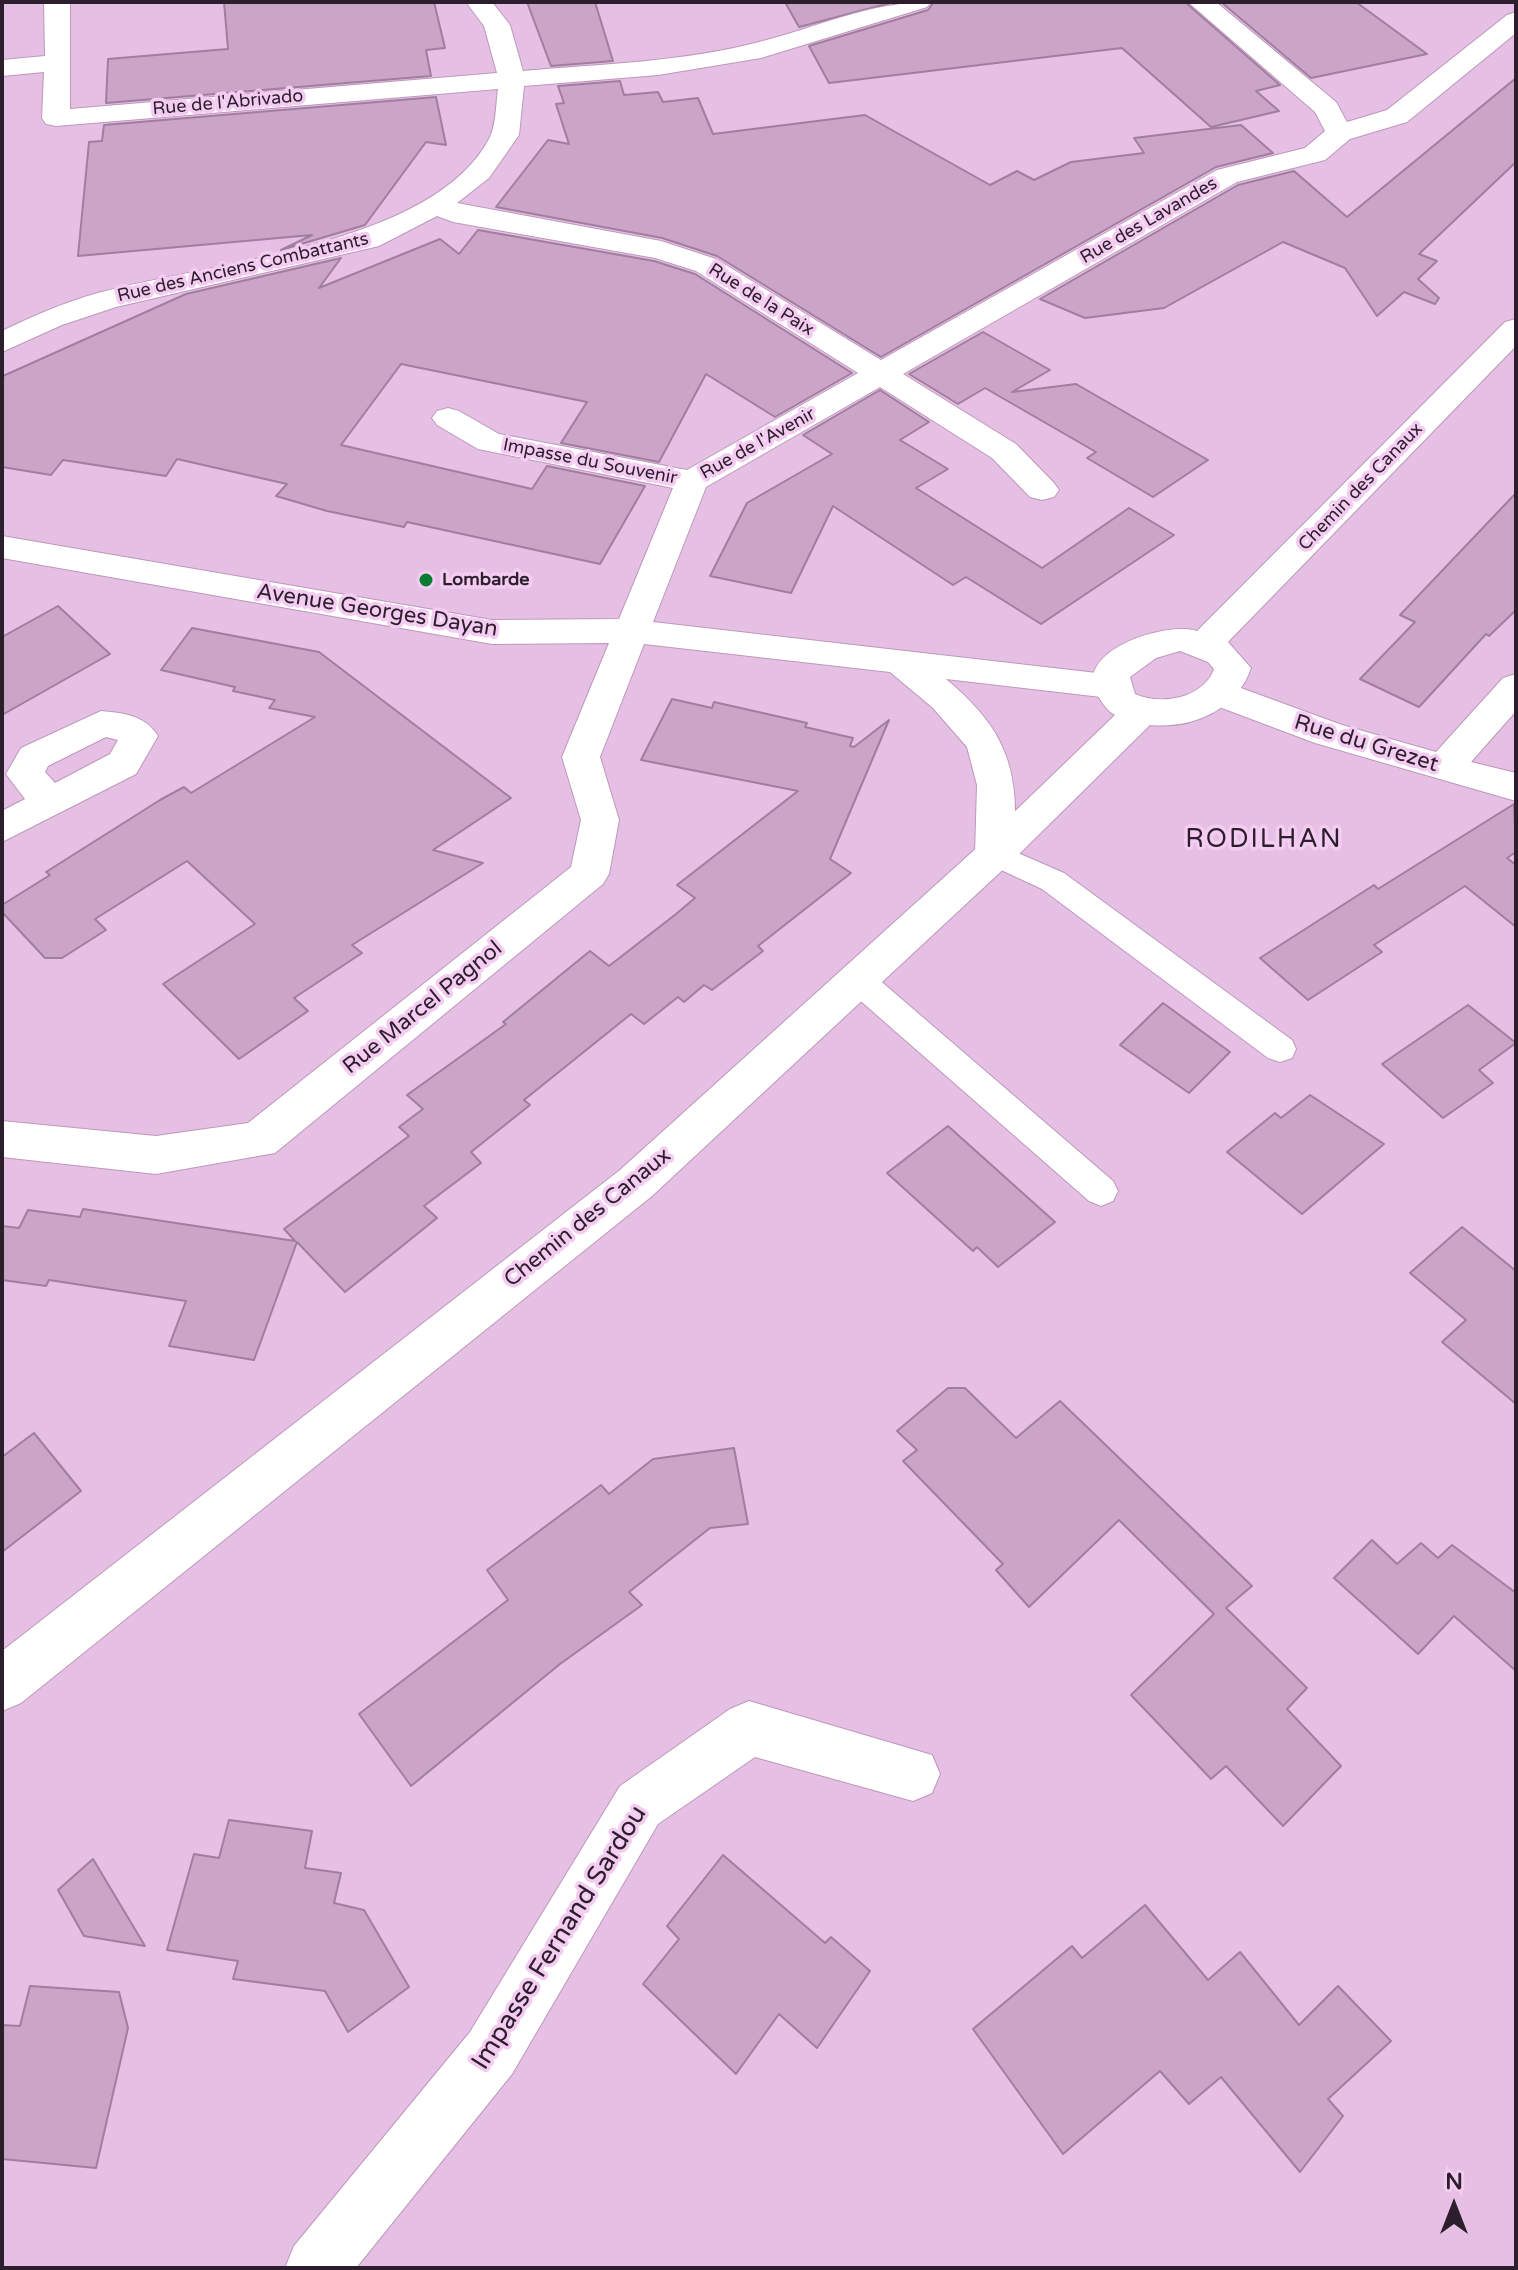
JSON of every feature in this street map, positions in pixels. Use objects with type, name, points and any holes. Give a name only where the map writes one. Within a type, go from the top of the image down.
[{"type":"street","points":[[2,68],[58,63],[57,2]]},
{"type":"street","name":"Rue des Anciens Combattants","points":[[2,343],[51,319],[107,300],[369,240],[438,204],[479,172],[505,135],[512,80],[497,25],[479,2]]},
{"type":"street","points":[[512,80],[658,67],[761,50],[918,2]]},
{"type":"street","points":[[1201,2],[1326,108],[1340,133]]},
{"type":"street","name":"Rue des Lavandes","points":[[882,375],[1227,176],[1315,154],[1340,133],[1397,116],[1516,20]]},
{"type":"street","name":"Rue de l'Abrivado","points":[[58,63],[56,118],[512,80]]},
{"type":"street","name":"Rue de la Paix","points":[[438,204],[453,213],[661,250],[706,265],[1004,451],[1042,490]]},
{"type":"street","name":"Chemin des Canaux","points":[[1205,645],[1516,328]]},
{"type":"street","name":"Rue de l'Avenir","points":[[631,631],[692,481],[882,375]]},
{"type":"street","name":"Impasse du Souvenir","points":[[448,418],[489,442],[692,481]]},
{"type":"street","name":"Avenue Georges Dayan","points":[[2,547],[492,632],[631,631],[898,660],[1125,698]]},
{"type":"street","name":"Rue Marcel Pagnol","points":[[2,1139],[156,1155],[259,1140],[406,1022],[589,874],[600,820],[581,757],[631,631]]},
{"type":"street","points":[[1182,639],[1221,653],[1233,668],[1219,693],[1206,702],[1164,713],[1125,698],[1111,673],[1132,654],[1161,641],[1182,639]]},
{"type":"street","points":[[898,660],[952,703],[983,742],[996,782],[995,854]]},
{"type":"street","points":[[1444,768],[1516,687]]},
{"type":"street","name":"Rue du Grezet","points":[[1219,693],[1260,710],[1444,768],[1516,787]]},
{"type":"street","name":"Chemin des Canaux","points":[[2,1684],[636,1183],[995,854],[1125,698]]},
{"type":"street","points":[[2,828],[49,801]]},
{"type":"street","name":"Impasse Fernand Sardou","points":[[316,2268],[491,2053],[639,1805],[749,1728],[913,1774]]},
{"type":"lane","points":[[995,854],[1053,881],[1280,1049]]},
{"type":"lane","points":[[858,980],[1101,1191]]},
{"type":"building","points":[[224,2],[434,2],[445,48],[426,50],[431,76],[106,103],[108,59],[228,49]]},
{"type":"building","points":[[527,2],[595,2],[613,61],[551,66]]},
{"type":"building","points":[[785,2],[894,2],[799,27]]},
{"type":"building","points":[[934,2],[1185,2],[1280,85],[1256,91],[1279,111],[1211,127],[1122,48],[829,83],[809,46],[928,10]]},
{"type":"building","points":[[1221,2],[1356,2],[1427,54],[1311,78]]},
{"type":"building","points":[[1516,78],[1516,162],[1419,254],[1437,261],[1418,279],[1439,298],[1435,304],[1404,292],[1377,316],[1345,268],[1283,242],[1164,308],[1085,318],[1040,299],[1238,185],[1294,171],[1347,217]]},
{"type":"building","points":[[620,81],[624,95],[658,92],[663,102],[698,98],[713,134],[865,115],[990,185],[1017,171],[1034,180],[1071,162],[1144,153],[1134,138],[1241,125],[1273,153],[1216,167],[881,357],[717,256],[662,238],[496,207],[548,140],[569,144],[556,104],[564,103],[558,86]]},
{"type":"building","points":[[436,97],[446,145],[426,142],[365,225],[281,250],[312,235],[78,256],[89,142],[102,141],[104,125]]},
{"type":"building","points":[[478,230],[654,261],[695,274],[852,373],[775,417],[706,374],[659,462],[561,443],[587,402],[401,364],[341,445],[532,489],[547,466],[645,486],[600,564],[407,522],[404,527],[327,511],[276,496],[287,484],[177,459],[166,476],[63,460],[51,475],[2,467],[3,376],[186,294],[341,258],[319,288],[440,239],[459,254]]},
{"type":"building","points":[[983,332],[1050,370],[1012,392],[1076,384],[1208,460],[1153,497],[1087,458],[1096,452],[985,388],[958,404],[909,374]]},
{"type":"building","points":[[880,390],[929,422],[900,440],[948,469],[916,488],[1042,568],[1129,508],[1174,535],[1041,624],[966,577],[953,585],[833,506],[791,593],[710,576],[747,503],[832,454],[803,435]]},
{"type":"building","points":[[1516,493],[1516,610],[1489,636],[1486,634],[1419,707],[1360,679],[1415,622],[1400,615]]},
{"type":"building","points":[[58,606],[110,654],[2,715],[2,637]]},
{"type":"building","points":[[192,628],[319,652],[511,798],[433,850],[483,863],[352,945],[362,953],[294,998],[308,1011],[239,1059],[163,984],[255,924],[187,861],[95,919],[106,930],[62,958],[45,958],[2,912],[2,905],[50,875],[46,872],[160,800],[184,787],[191,793],[315,717],[269,708],[275,700],[233,691],[235,687],[161,670]]},
{"type":"building","points":[[672,699],[712,708],[714,702],[807,723],[805,727],[853,738],[850,746],[854,747],[889,720],[830,859],[851,873],[758,946],[763,951],[712,990],[704,985],[684,1002],[678,997],[644,1024],[631,1014],[524,1100],[530,1105],[471,1152],[481,1163],[424,1206],[437,1218],[345,1292],[297,1242],[254,1360],[169,1346],[186,1301],[49,1280],[46,1286],[2,1280],[2,1226],[19,1228],[28,1210],[80,1217],[83,1209],[295,1241],[284,1229],[409,1136],[399,1127],[423,1109],[407,1095],[506,1024],[503,1022],[590,951],[609,966],[695,898],[677,885],[798,791],[641,760]]},
{"type":"building","points":[[1514,804],[1516,852],[1507,858],[1516,865],[1516,927],[1465,886],[1374,945],[1382,952],[1308,1000],[1260,958],[1374,885],[1378,889]]},
{"type":"building","points":[[1163,1003],[1230,1052],[1189,1093],[1120,1045]]},
{"type":"building","points":[[1468,1005],[1516,1043],[1479,1070],[1493,1083],[1443,1118],[1382,1064]]},
{"type":"building","points":[[1310,1095],[1384,1144],[1302,1214],[1227,1152],[1275,1113],[1281,1118]]},
{"type":"building","points":[[948,1126],[1055,1222],[998,1267],[977,1247],[973,1251],[887,1173]]},
{"type":"building","points":[[1462,1227],[1516,1271],[1516,1404],[1442,1342],[1466,1320],[1410,1273]]},
{"type":"building","points":[[948,1388],[965,1388],[1016,1438],[1060,1401],[1252,1586],[1226,1608],[1307,1688],[1287,1709],[1341,1766],[1283,1826],[1226,1766],[1211,1779],[1131,1695],[1214,1614],[1119,1520],[1029,1607],[996,1570],[1003,1564],[903,1461],[917,1450],[897,1431]]},
{"type":"building","points":[[34,1433],[81,1491],[2,1552],[2,1457]]},
{"type":"building","points":[[734,1448],[748,1524],[710,1528],[629,1592],[642,1605],[560,1664],[411,1786],[359,1714],[508,1600],[487,1570],[601,1485],[609,1494],[653,1459]]},
{"type":"building","points":[[1372,1540],[1397,1564],[1421,1543],[1438,1558],[1452,1545],[1516,1593],[1516,1671],[1454,1616],[1418,1654],[1334,1578]]},
{"type":"building","points":[[229,1820],[312,1831],[305,1868],[341,1873],[334,1903],[364,1910],[409,1987],[348,2032],[325,1991],[233,1979],[238,1961],[167,1950],[194,1854],[219,1858]]},
{"type":"building","points":[[723,1855],[825,1943],[831,1937],[870,1971],[817,2048],[779,2014],[736,2074],[643,1984],[679,1939],[667,1926]]},
{"type":"building","points":[[93,1859],[145,1946],[84,1936],[58,1890]]},
{"type":"building","points":[[1145,1905],[1208,1980],[1240,1952],[1299,2025],[1338,1986],[1391,2041],[1328,2099],[1343,2116],[1300,2172],[1221,2077],[1189,2104],[1160,2071],[1063,2154],[973,2029],[1072,1946],[1082,1958]]},
{"type":"building","points":[[30,1986],[119,1992],[128,2028],[96,2168],[2,2159],[2,2025],[20,2026]]},
{"type":"place","name":"Lombarde","points":[[426,580]]},
{"type":"district","name":"RODILHAN","points":[[1264,840]]}]
